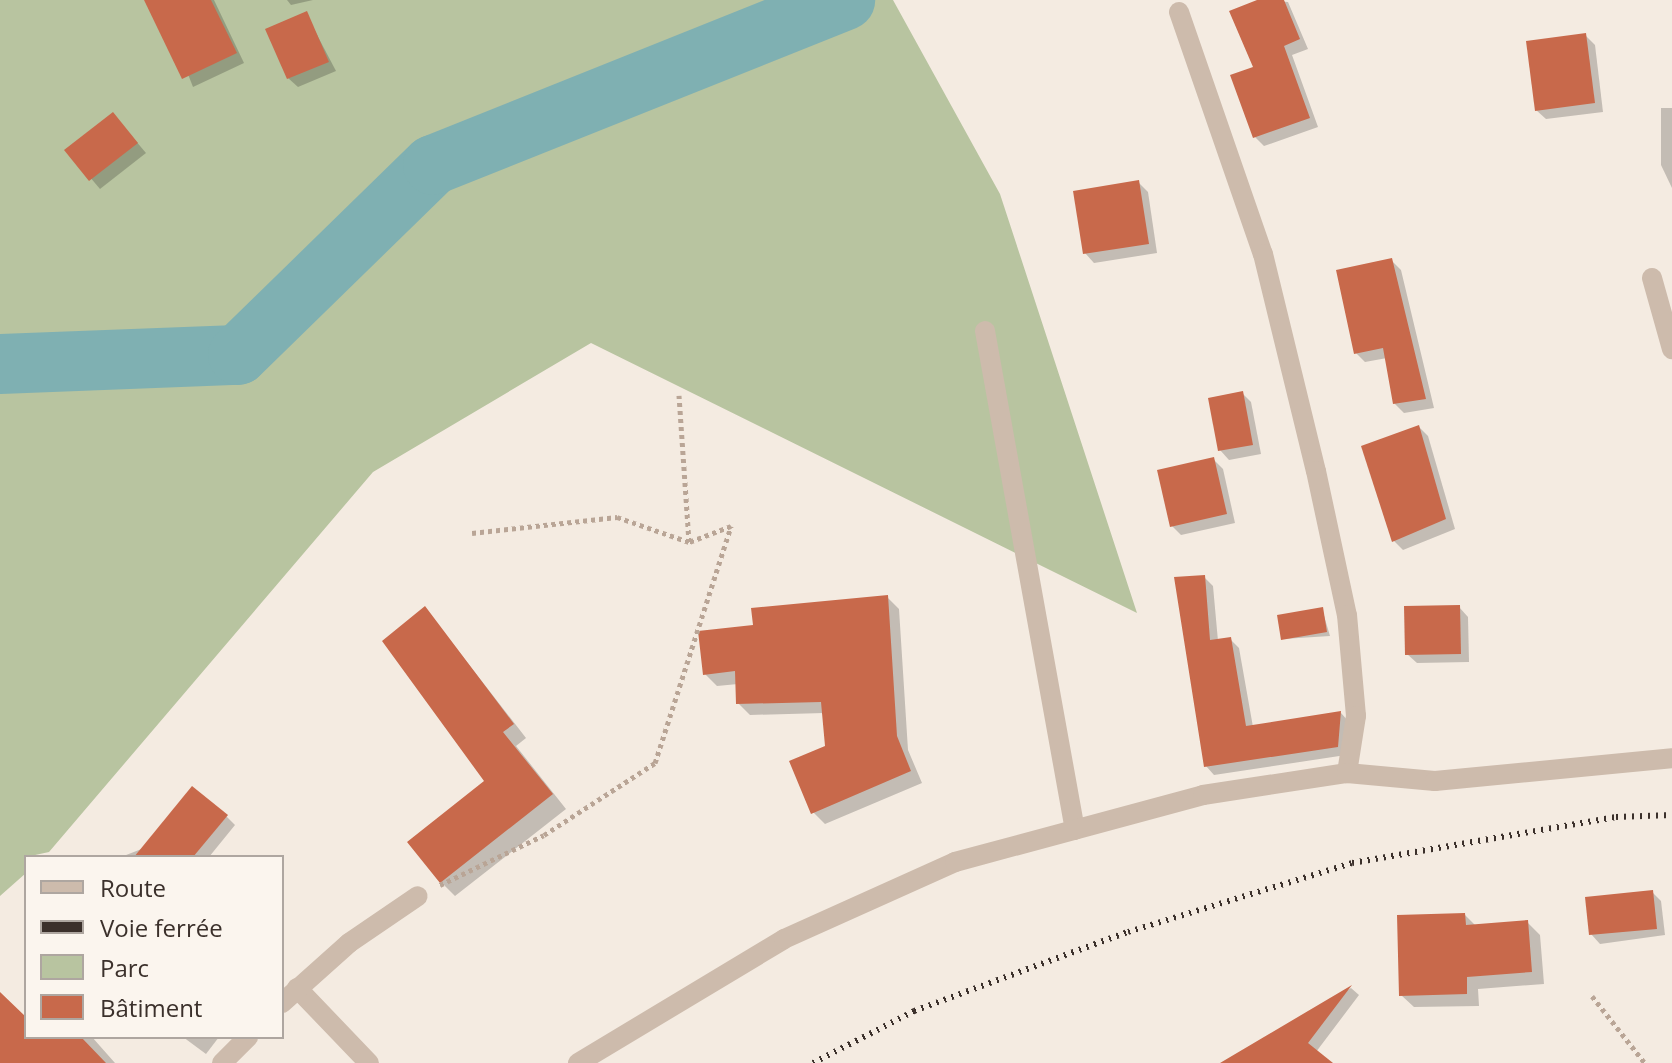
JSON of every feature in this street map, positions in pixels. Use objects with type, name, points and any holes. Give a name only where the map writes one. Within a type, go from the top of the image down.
[{"type":"street","points":[[1179,12],[1263,254],[1319,486],[1347,615],[1356,716],[1347,773]]},
{"type":"street","points":[[1652,278],[1672,349]]},
{"type":"street","points":[[985,331],[1075,830]]},
{"type":"street","points":[[578,1063],[784,939],[955,862],[1203,795],[1347,773],[1435,781],[1672,758]]},
{"type":"street","points":[[284,1001],[418,896]]},
{"type":"street","points":[[297,988],[369,1063]]},
{"type":"street","points":[[222,1063],[246,1039]]},
{"type":"path","points":[[679,395],[689,542]]},
{"type":"path","points":[[418,896],[544,835],[655,763],[731,526],[689,542],[617,517],[472,533]]},
{"type":"path","points":[[1592,996],[1645,1063]]},
{"type":"green space","points":[[0,0],[893,0],[1000,194],[1137,613],[591,343],[373,472],[49,852],[24,855],[24,875],[0,896]]},
{"type":"building","points":[[144,0],[211,0],[237,53],[182,79]]},
{"type":"building","points":[[1257,0],[1284,0],[1300,39],[1284,46],[1310,118],[1253,138],[1230,75],[1253,67],[1229,11]]},
{"type":"building","points":[[307,11],[329,62],[287,79],[265,29]]},
{"type":"building","points":[[1586,33],[1595,103],[1535,111],[1526,41]]},
{"type":"building","points":[[113,112],[138,143],[89,181],[64,150]]},
{"type":"building","points":[[1139,180],[1149,244],[1083,254],[1073,191]]},
{"type":"building","points":[[1392,258],[1426,399],[1393,404],[1383,348],[1354,354],[1336,270]]},
{"type":"building","points":[[1243,391],[1253,445],[1218,451],[1208,398]]},
{"type":"building","points":[[1419,425],[1446,519],[1392,542],[1361,446]]},
{"type":"building","points":[[1214,457],[1227,514],[1170,527],[1157,470]]},
{"type":"building","points":[[1205,575],[1210,640],[1231,637],[1246,726],[1341,711],[1338,747],[1204,767],[1174,577]]},
{"type":"building","points":[[888,595],[897,736],[911,771],[811,814],[789,761],[825,746],[821,702],[736,704],[735,671],[703,675],[698,631],[753,625],[751,608]]},
{"type":"building","points":[[1460,605],[1461,654],[1405,655],[1404,606]]},
{"type":"building","points":[[425,606],[514,724],[503,732],[553,794],[440,883],[407,842],[484,781],[382,641]]},
{"type":"building","points":[[1323,607],[1327,632],[1281,640],[1277,615]]},
{"type":"building","points":[[192,786],[228,815],[195,855],[136,855]]},
{"type":"building","points":[[1653,890],[1657,929],[1589,935],[1585,897]]},
{"type":"building","points":[[1465,913],[1466,925],[1528,920],[1532,972],[1467,977],[1467,994],[1399,996],[1397,915]]},
{"type":"building","points":[[1352,985],[1308,1043],[1333,1063],[1220,1063]]},
{"type":"building","points":[[0,992],[24,1015],[24,1039],[83,1039],[106,1063],[0,1063]]},
{"type":"waterway","points":[[0,364],[238,355],[433,165],[845,0]]},
{"type":"railway","points":[[813,1063],[914,1011],[1128,932],[1352,863],[1616,817],[1672,815]]}]
